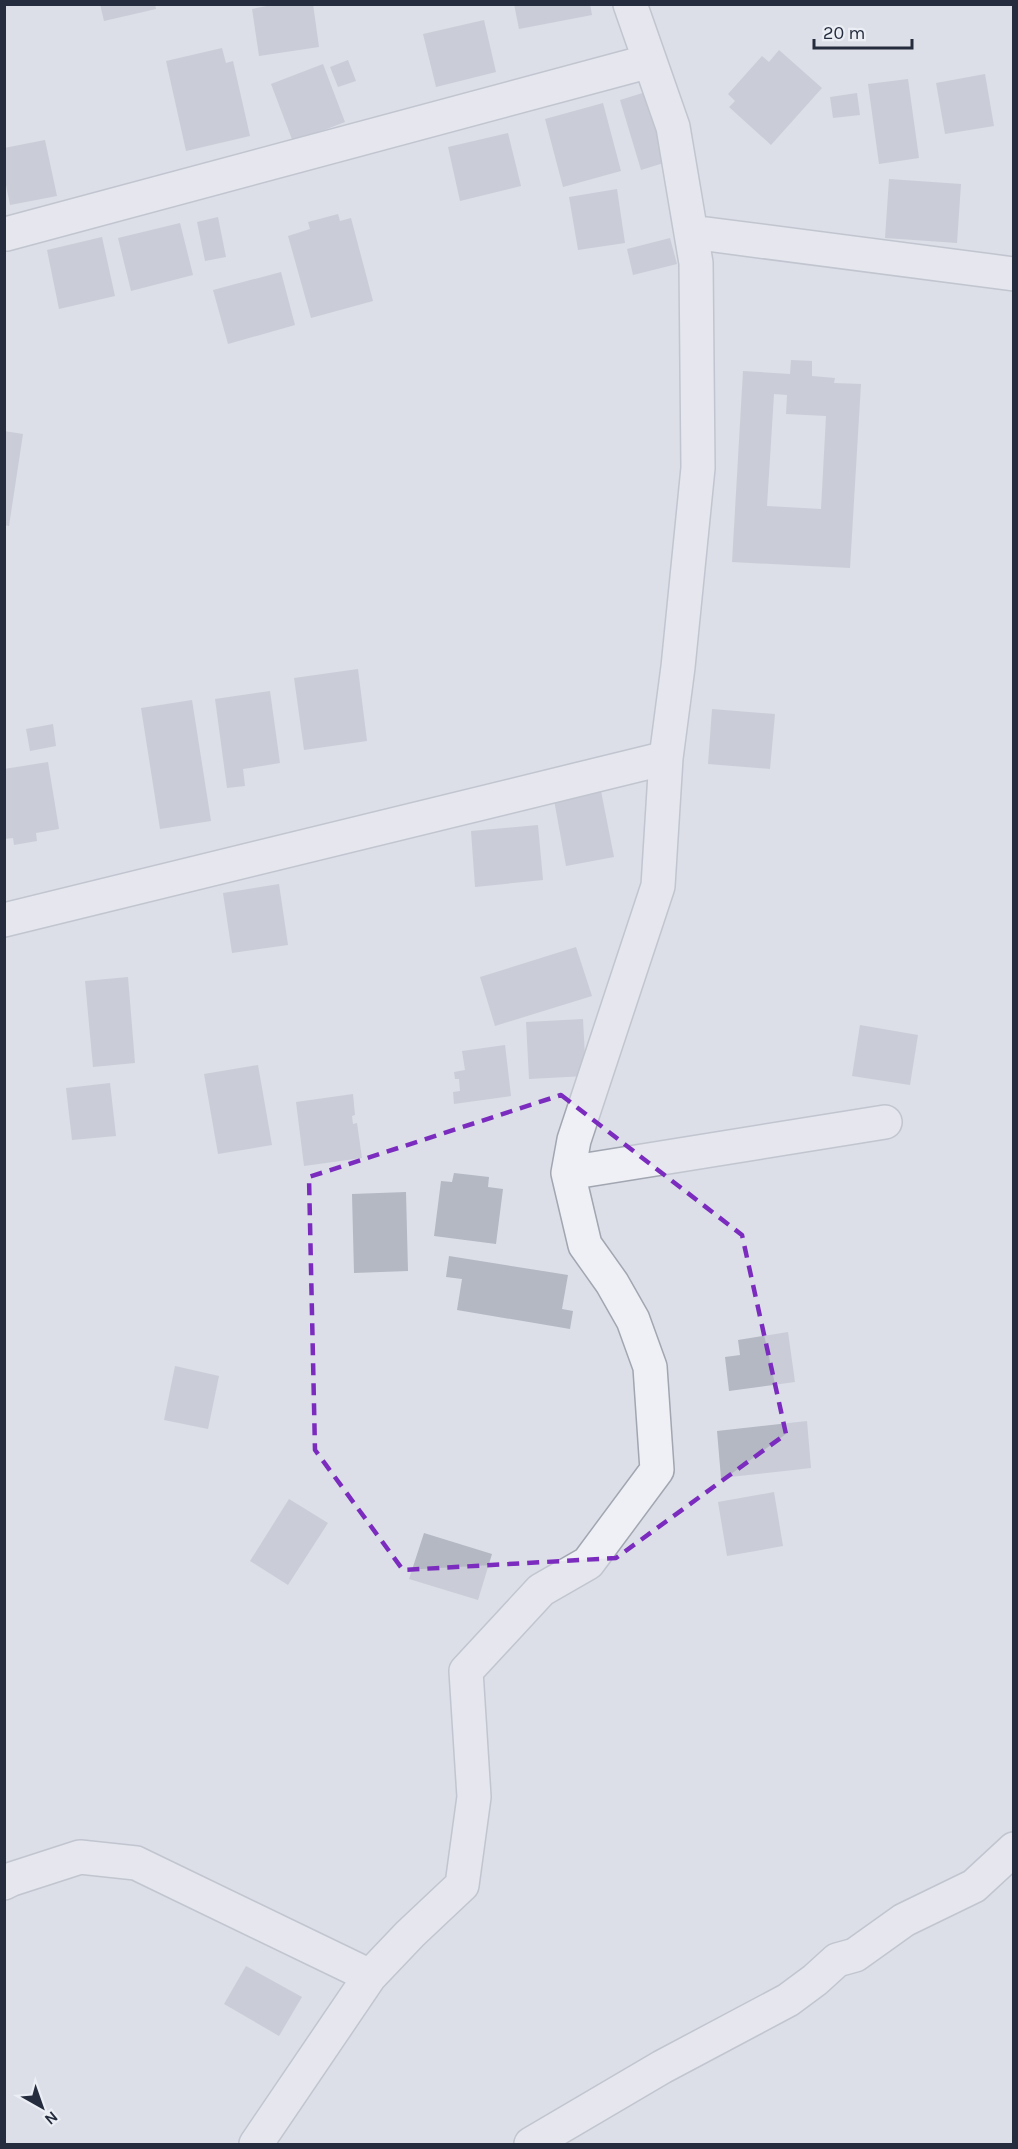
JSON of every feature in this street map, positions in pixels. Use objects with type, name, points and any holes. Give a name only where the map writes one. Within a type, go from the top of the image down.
[{"type":"street","points":[[256,2145],[370,1976],[462,1885],[474,1797],[466,1671],[541,1590],[588,1563],[657,1470],[650,1367],[633,1320],[612,1283],[585,1245],[568,1173],[574,1140],[658,886],[666,758],[678,667],[698,468],[696,263],[673,127],[630,4]]},
{"type":"street","points":[[6,234],[650,61]]},
{"type":"street","points":[[691,232],[1014,274]]},
{"type":"street","points":[[4,920],[666,758]]},
{"type":"street","points":[[568,1173],[885,1122]]},
{"type":"street","points":[[531,2145],[662,2067],[788,2000],[837,1960],[855,1956],[904,1920],[974,1886],[1014,1849]]},
{"type":"street","points":[[4,1883],[80,1857],[136,1863],[370,1976]]},
{"type":"highlighted area","points":[[561,1095],[742,1235],[786,1434],[616,1558],[403,1570],[315,1450],[309,1177]]},
{"type":"building","points":[[100,4],[155,4],[156,9],[104,21]]},
{"type":"building","points":[[277,4],[313,4],[319,47],[259,56],[252,9]]},
{"type":"building","points":[[514,4],[590,4],[592,15],[519,29]]},
{"type":"building","points":[[484,20],[496,72],[436,87],[423,34]]},
{"type":"building","points":[[222,48],[226,63],[233,61],[250,136],[186,151],[166,61]]},
{"type":"building","points":[[779,50],[822,88],[771,145],[729,107],[735,101],[728,94],[762,56],[769,62]]},
{"type":"building","points":[[348,60],[356,81],[338,87],[330,67]]},
{"type":"building","points":[[323,64],[345,122],[293,142],[271,84]]},
{"type":"building","points":[[985,74],[994,126],[945,134],[936,83]]},
{"type":"building","points":[[908,79],[919,158],[879,164],[868,84]]},
{"type":"building","points":[[649,91],[670,161],[641,170],[620,100]]},
{"type":"building","points":[[857,93],[860,115],[833,118],[830,97]]},
{"type":"building","points":[[603,103],[621,171],[563,187],[545,119]]},
{"type":"building","points":[[508,133],[521,186],[460,201],[448,147]]},
{"type":"building","points":[[45,140],[57,196],[10,205],[4,175],[4,148]]},
{"type":"building","points":[[889,179],[961,184],[957,243],[885,238]]},
{"type":"building","points":[[617,189],[625,243],[578,250],[569,197]]},
{"type":"building","points":[[338,214],[340,221],[351,218],[373,301],[311,318],[288,236],[310,229],[308,222]]},
{"type":"building","points":[[218,217],[226,257],[205,261],[197,222]]},
{"type":"building","points":[[180,223],[193,275],[131,291],[118,238]]},
{"type":"building","points":[[102,237],[115,296],[59,309],[47,250]]},
{"type":"building","points":[[670,238],[677,264],[633,275],[627,249]]},
{"type":"building","points":[[281,272],[295,325],[228,344],[213,290]]},
{"type":"building","points":[[791,360],[812,361],[812,376],[835,378],[834,383],[861,384],[850,568],[732,562],[743,371],[790,374]],"holes":[[[774,394],[787,395],[786,414],[826,416],[821,509],[767,506]]]},
{"type":"building","points":[[4,431],[23,434],[9,526],[4,525]]},
{"type":"building","points":[[358,669],[367,741],[304,750],[294,678]]},
{"type":"building","points":[[270,691],[280,763],[243,769],[245,786],[227,788],[215,699]]},
{"type":"building","points":[[192,700],[211,821],[160,829],[141,708]]},
{"type":"building","points":[[712,709],[775,714],[770,769],[708,764]]},
{"type":"building","points":[[53,724],[56,746],[30,751],[26,729]]},
{"type":"building","points":[[48,762],[59,829],[36,833],[37,841],[14,845],[13,838],[4,839],[4,769]]},
{"type":"building","points":[[601,791],[614,857],[566,866],[554,800]]},
{"type":"building","points":[[538,825],[543,880],[475,887],[471,831]]},
{"type":"building","points":[[279,884],[288,945],[232,953],[223,893]]},
{"type":"building","points":[[576,947],[592,996],[495,1026],[480,977]]},
{"type":"building","points":[[128,977],[135,1063],[93,1067],[85,981]]},
{"type":"building","points":[[583,1019],[586,1076],[529,1079],[526,1022]]},
{"type":"building","points":[[860,1025],[918,1035],[910,1085],[852,1076]]},
{"type":"building","points":[[505,1045],[511,1096],[454,1104],[453,1092],[460,1091],[459,1079],[455,1079],[454,1072],[465,1070],[462,1051]]},
{"type":"building","points":[[258,1065],[272,1145],[218,1154],[204,1074]]},
{"type":"building","points":[[110,1083],[116,1136],[72,1140],[66,1088]]},
{"type":"building","points":[[353,1094],[355,1115],[352,1116],[353,1124],[357,1123],[362,1158],[304,1166],[296,1102]]},
{"type":"building","points":[[454,1173],[489,1177],[488,1187],[503,1189],[496,1244],[434,1236],[441,1181],[452,1182]]},
{"type":"building","points":[[406,1192],[408,1271],[354,1273],[352,1194]]},
{"type":"building","points":[[449,1256],[568,1275],[562,1309],[573,1311],[570,1329],[457,1310],[462,1279],[446,1277]]},
{"type":"building","points":[[788,1332],[795,1382],[729,1391],[725,1357],[740,1355],[738,1340]]},
{"type":"building","points":[[175,1366],[219,1376],[208,1429],[164,1420]]},
{"type":"building","points":[[807,1421],[811,1468],[721,1478],[717,1431]]},
{"type":"building","points":[[774,1492],[783,1546],[727,1556],[718,1502]]},
{"type":"building","points":[[289,1499],[328,1523],[288,1585],[250,1561]]},
{"type":"building","points":[[424,1533],[492,1554],[478,1600],[409,1579]]},
{"type":"building","points":[[246,1966],[302,1997],[279,2036],[224,2004]]}]
